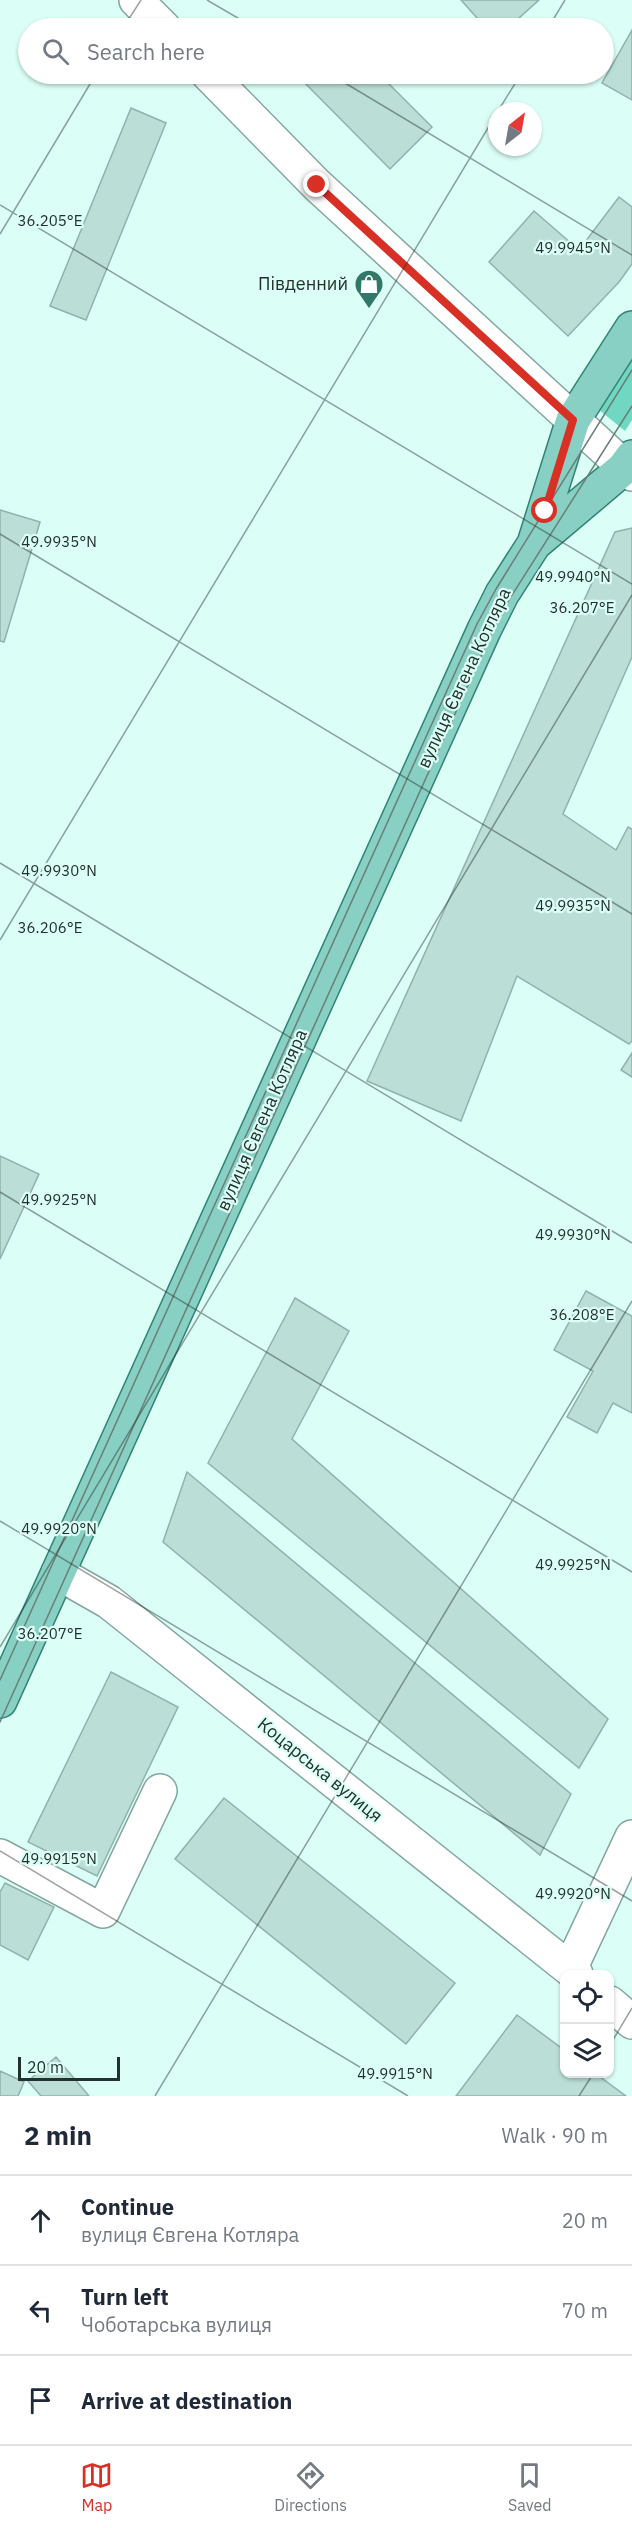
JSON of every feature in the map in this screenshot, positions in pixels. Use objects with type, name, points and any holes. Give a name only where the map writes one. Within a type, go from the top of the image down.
[{"type":"main road","name":"вулиця Євгена Котляра","points":[[0,1701],[484,630],[502,594],[534,544],[573,420],[632,328]]},
{"type":"main road","name":"вулиця Євгена Котляра","points":[[534,544],[629,466]]},
{"type":"street","points":[[136,0],[154,18]]},
{"type":"street","points":[[218,84],[317,185],[573,420],[629,466]]},
{"type":"street","name":"Коцарська вулиця","points":[[58,1573],[109,1602],[570,1970]]},
{"type":"street","points":[[0,1856],[103,1911],[160,1791]]},
{"type":"street","points":[[574,1970],[632,1837]]},
{"type":"street","points":[[614,2007],[632,2022]]},
{"type":"green space","points":[[632,356],[632,420],[625,431],[598,409]]},
{"type":"building","points":[[461,0],[539,0],[519,18],[477,18]]},
{"type":"building","points":[[632,30],[632,100],[604,84],[614,84],[614,62]]},
{"type":"building","points":[[306,84],[389,84],[432,127],[390,169]]},
{"type":"building","points":[[131,108],[166,123],[86,320],[50,306]]},
{"type":"building","points":[[619,197],[632,207],[632,264],[619,282],[568,336],[489,262],[534,211],[579,250]]},
{"type":"building","points":[[0,510],[40,522],[4,642],[0,641]]},
{"type":"building","points":[[632,528],[632,657],[563,814],[616,850],[628,827],[632,829],[632,1041],[629,1044],[517,976],[461,1121],[367,1081],[615,532]]},
{"type":"building","points":[[632,1053],[632,1077],[621,1070]]},
{"type":"building","points":[[0,1156],[39,1174],[0,1259]]},
{"type":"building","points":[[586,1291],[632,1316],[632,1413],[613,1403],[597,1433],[567,1417],[593,1371],[554,1350]]},
{"type":"building","points":[[295,1298],[349,1331],[292,1439],[608,1719],[579,1768],[208,1463]]},
{"type":"building","points":[[187,1472],[571,1794],[540,1855],[163,1542]]},
{"type":"building","points":[[111,1672],[178,1707],[97,1876],[28,1842]]},
{"type":"building","points":[[224,1798],[455,1983],[406,2044],[175,1859]]},
{"type":"building","points":[[5,1883],[54,1907],[28,1960],[0,1945],[0,1892]]},
{"type":"building","points":[[517,2015],[560,2047],[560,2078],[601,2078],[626,2096],[456,2096]]},
{"type":"building","points":[[56,2057],[89,2096],[41,2096],[28,2081]]},
{"type":"building","points":[[0,2071],[24,2082],[18,2096],[0,2096]]},
{"type":"tram line","points":[[0,1680],[477,624],[496,589],[632,370]]},
{"type":"tram line","points":[[0,1722],[500,614],[632,406]]},
{"type":"place","name":"Південний","points":[[369,310]]},
{"type":"route","points":[[317,185],[573,420],[545,511]]}]
